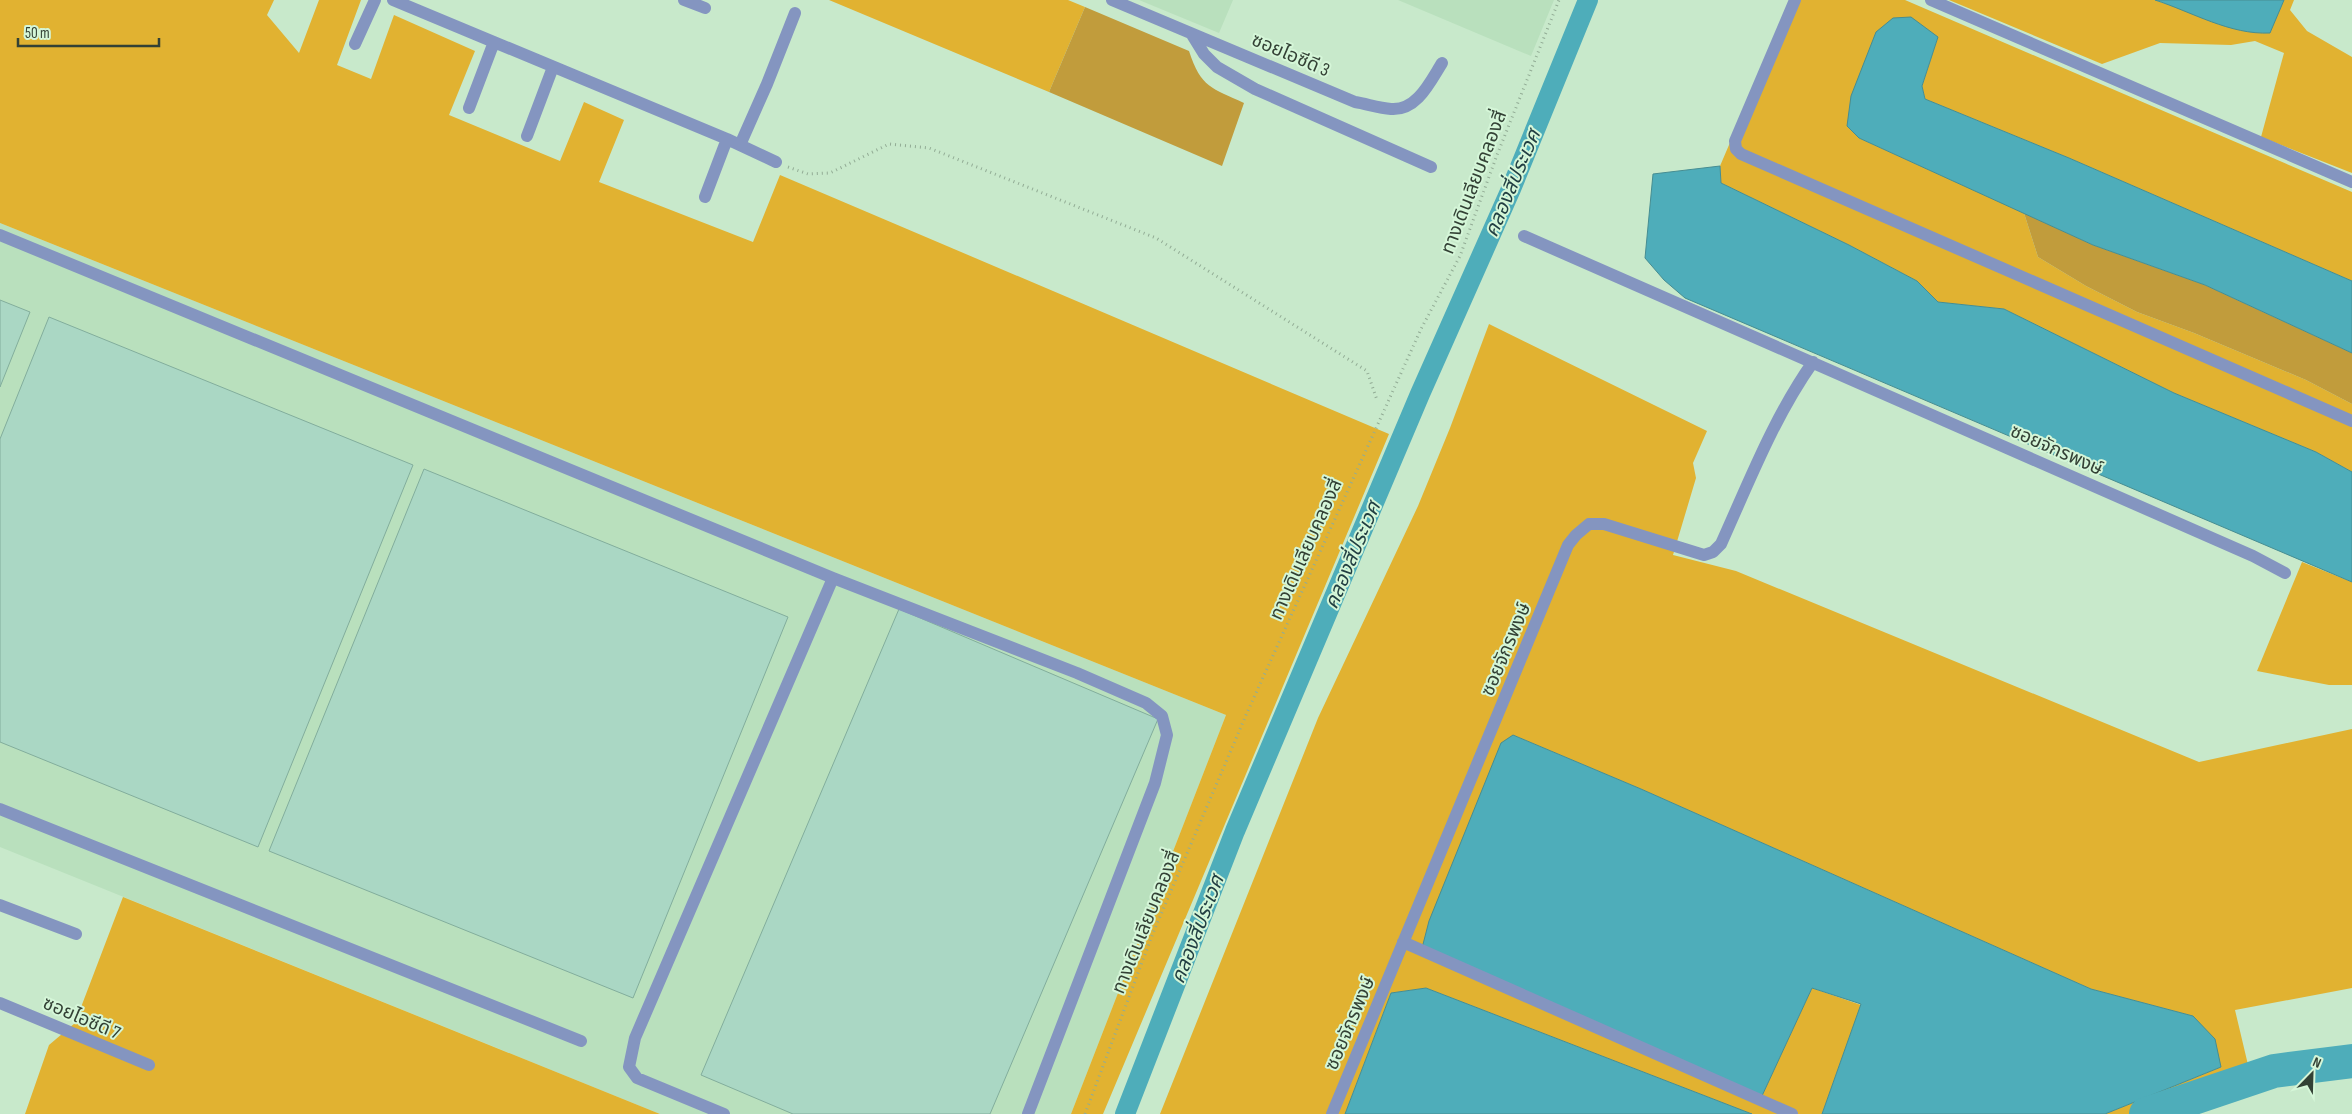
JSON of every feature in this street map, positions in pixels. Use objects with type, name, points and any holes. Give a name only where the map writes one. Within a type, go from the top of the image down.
[{"type":"street","points":[[354,44],[375,0]]},
{"type":"street","points":[[393,0],[740,144],[776,162]]},
{"type":"street","points":[[684,0],[705,8]]},
{"type":"street","name":"ซอยไอซีดี 3","points":[[1112,0],[1355,102],[1392,109],[1404,107],[1419,98],[1442,63]]},
{"type":"street","points":[[1795,0],[1735,141],[1736,149],[1741,154],[2352,421]]},
{"type":"street","points":[[1931,0],[2352,182]]},
{"type":"street","points":[[740,144],[767,84],[794,13]]},
{"type":"street","points":[[1192,33],[1204,54],[1216,67],[1256,89],[1431,167]]},
{"type":"street","points":[[469,108],[494,42]]},
{"type":"street","points":[[527,136],[553,67]]},
{"type":"street","points":[[705,196],[727,139]]},
{"type":"street","points":[[0,235],[833,578],[1078,673],[1146,703],[1162,716],[1167,734],[1155,783],[1028,1114]]},
{"type":"street","name":"ซอยจักรพงษ์","points":[[1524,236],[2245,552],[2285,572]]},
{"type":"street","name":"ซอยจักรพงษ์","points":[[1332,1114],[1568,545],[1576,534],[1589,524],[1604,524],[1704,555],[1713,552],[1721,544],[1796,386],[1813,362]]},
{"type":"street","points":[[724,1114],[637,1078],[629,1067],[635,1038],[833,578]]},
{"type":"street","points":[[0,809],[581,1041]]},
{"type":"street","points":[[0,905],[76,934]]},
{"type":"street","points":[[1403,942],[1792,1114]]},
{"type":"street","name":"ซอยไอซีดี 7","points":[[0,1003],[149,1065]]},
{"type":"path","name":"ทางเดินเลียบคลองสี่","points":[[1085,1114],[1153,933],[1246,715],[1421,329],[1460,256],[1497,155],[1559,0]]},
{"type":"path","points":[[776,162],[808,174],[830,173],[889,144],[929,148],[1156,238],[1368,371],[1377,400]]},
{"type":"shaded area","points":[[0,0],[274,0],[267,15],[299,53],[319,0],[361,0],[337,65],[371,79],[394,15],[475,51],[449,115],[560,161],[584,102],[624,120],[599,182],[753,242],[780,175],[1389,434],[1103,1114],[1071,1114],[1226,715],[0,223]]},
{"type":"shaded area","points":[[829,0],[1068,0],[1085,7],[1049,92]]},
{"type":"shaded area","points":[[1139,0],[1233,0],[1219,33]]},
{"type":"shaded area","points":[[1398,0],[1554,0],[1531,56]]},
{"type":"shaded area","points":[[1791,0],[1905,0],[2352,192],[2352,281],[2069,158],[1925,99],[1922,86],[1938,37],[1847,126],[1859,138],[2024,213],[2038,257],[2086,286],[2137,312],[2194,333],[2306,380],[2352,404],[2352,472],[2316,452],[2174,393],[2004,309],[1938,302],[1917,281],[1849,245],[1721,183],[1720,166]]},
{"type":"shaded area","points":[[1949,0],[2155,0],[2166,4],[2279,11],[2284,0],[2294,0],[2290,10],[2307,31],[2352,57],[2352,173],[2261,137],[2284,53],[2255,41],[2231,45],[2160,43],[2102,64]]},
{"type":"shaded area","points":[[1085,7],[1189,51],[1193,63],[1203,80],[1216,90],[1244,103],[1222,166],[1049,92]]},
{"type":"shaded area","points":[[2024,213],[2093,245],[2205,285],[2352,353],[2352,404],[2306,380],[2194,333],[2137,312],[2086,286],[2038,257]]},
{"type":"shaded area","points":[[0,223],[1226,715],[1071,1114],[660,1114],[0,847]]},
{"type":"shaded area","points":[[1489,324],[1707,431],[1693,463],[1696,478],[1673,555],[1736,571],[2199,762],[2352,729],[2352,988],[2235,1010],[2249,1069],[2140,1114],[2105,1114],[2221,1067],[2193,1016],[2091,989],[1641,789],[1513,735],[1761,1097],[1812,988],[1861,1005],[1822,1114],[1752,1114],[1426,988],[1391,993],[1345,1114],[1160,1114],[1318,718],[1418,506]]},
{"type":"shaded area","points":[[2302,562],[2352,582],[2352,685],[2329,685],[2257,671]]},
{"type":"shaded area","points":[[123,897],[660,1114],[25,1114],[49,1045],[75,1023]]},
{"type":"water","points":[[2155,0],[2284,0],[2270,33],[2255,33],[2226,27]]},
{"type":"water","points":[[1911,17],[1938,37],[1922,86],[1925,99],[2069,158],[2352,281],[2352,353],[2205,285],[2093,245],[1859,138],[1847,126],[1851,96],[1876,32],[1893,18]]},
{"type":"water","points":[[1720,166],[1721,183],[1849,245],[1917,281],[1938,302],[2004,309],[2174,393],[2316,452],[2352,472],[2352,582],[1685,298],[1664,280],[1645,258],[1653,174]]},
{"type":"water","points":[[1513,735],[1641,789],[2091,989],[2193,1016],[2215,1039],[2221,1067],[2105,1114],[1822,1114],[1861,1004],[1812,988],[1761,1098],[1421,952],[1429,921],[1501,743]]},
{"type":"water","points":[[1426,988],[1752,1114],[1345,1114],[1391,993]]},
{"type":"building","points":[[0,300],[30,312],[0,387]]},
{"type":"building","points":[[49,317],[413,465],[258,847],[0,742],[0,439]]},
{"type":"building","points":[[424,469],[788,617],[633,998],[269,851]]},
{"type":"building","points":[[899,609],[1158,719],[990,1114],[793,1114],[701,1075]]},
{"type":"waterway","name":"คลองสี่ประเวศ","points":[[1125,1114],[1235,831],[1420,394],[1511,189],[1588,0]]},
{"type":"waterway","points":[[2146,1114],[2274,1071],[2352,1061]]}]
